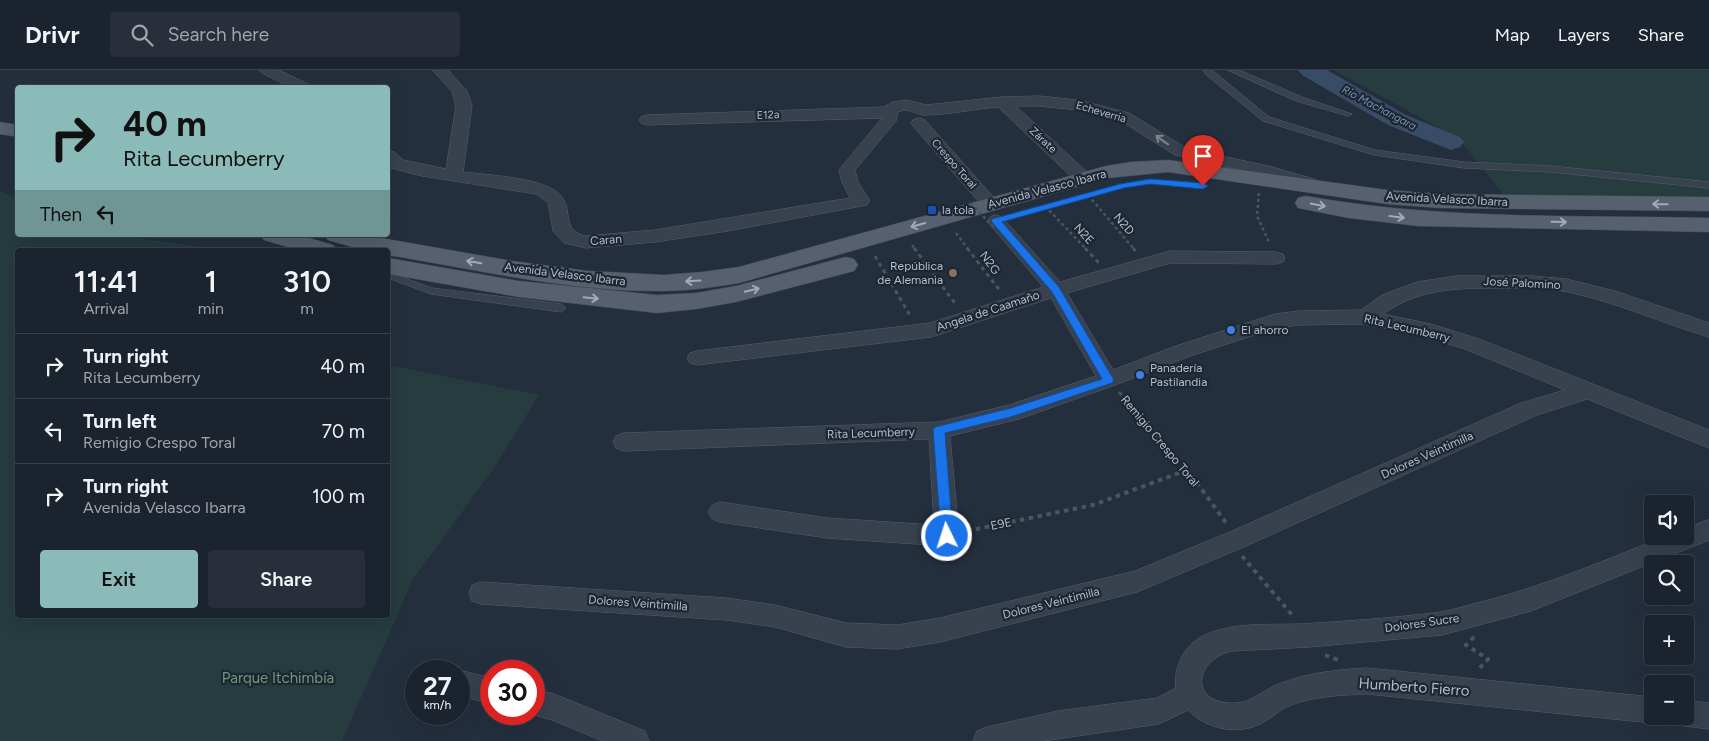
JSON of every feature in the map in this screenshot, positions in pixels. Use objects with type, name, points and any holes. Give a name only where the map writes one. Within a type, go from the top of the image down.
[{"type":"main road","points":[[0,116],[15,117]]},
{"type":"main road","points":[[0,128],[15,130]]},
{"type":"main road","name":"Avenida Velasco Ibarra","points":[[390,266],[518,289],[657,304],[696,301],[736,294],[956,232],[988,214],[1045,206],[1132,168],[1168,166],[1387,197],[1441,201],[1709,204]]},
{"type":"main road","name":"Avenida Velasco Ibarra","points":[[347,237],[533,272],[600,280],[661,283],[716,280],[739,276],[988,214],[1085,187],[1150,182],[1185,184],[1259,193],[1348,211],[1418,219],[1709,225]]},
{"type":"main road","points":[[279,237],[318,248]]},
{"type":"street","points":[[267,70],[299,85]]},
{"type":"street","points":[[440,70],[459,91],[464,106],[454,175]]},
{"type":"street","name":"Echeverria","points":[[890,115],[903,124],[921,116],[1002,102],[1040,101],[1078,105],[1123,116],[1181,152],[1272,172],[1325,188]]},
{"type":"street","name":"Zárate","points":[[1002,102],[1085,187]]},
{"type":"street","name":"Caran","points":[[390,157],[398,164],[422,171],[533,187],[550,192],[558,202],[562,231],[570,239],[586,242],[655,236],[861,201],[850,182],[847,170],[890,115]]},
{"type":"street","name":"E12a","points":[[647,120],[890,115]]},
{"type":"street","name":"Crespo Toral","points":[[921,116],[988,214]]},
{"type":"street","points":[[988,214],[1056,290],[1108,380]]},
{"type":"street","name":"Angela de Caamaño","points":[[697,358],[931,330],[1010,304],[1170,257],[1276,258]]},
{"type":"street","name":"José Palomino","points":[[1365,317],[1388,300],[1424,287],[1456,282],[1532,282],[1566,285],[1608,296],[1709,330]]},
{"type":"street","name":"Rita Lecumberry","points":[[624,442],[939,430],[1011,412],[1275,321],[1299,318],[1365,317],[1431,331],[1472,344],[1709,439]]},
{"type":"street","name":"Dolores Veintimilla","points":[[481,593],[726,609],[775,616],[846,635],[897,637],[940,630],[1137,581],[1529,409],[1587,391]]},
{"type":"street","points":[[720,512],[827,528],[947,536],[939,430]]},
{"type":"street","name":"Dolores Sucre","points":[[1191,695],[1188,678],[1190,666],[1200,654],[1214,643],[1232,639],[1309,636],[1442,622],[1531,600],[1709,530]]},
{"type":"street","name":"Humberto Fierro","points":[[1191,695],[1206,710],[1225,716],[1239,717],[1253,714],[1283,695],[1320,684],[1367,681],[1644,709]]},
{"type":"street","points":[[987,741],[1058,724],[1159,711],[1191,695]]},
{"type":"street","points":[[545,705],[635,741]]},
{"type":"street","points":[[1694,715],[1709,716]]},
{"type":"lane","points":[[1208,70],[1208,72],[1266,119],[1374,152],[1464,165],[1551,169],[1709,185]]},
{"type":"lane","points":[[1232,70],[1299,98],[1348,114]]},
{"type":"lane","points":[[390,276],[431,291],[561,308]]},
{"type":"path","name":"N2D","points":[[1085,187],[1147,264]]},
{"type":"path","points":[[1259,193],[1257,216],[1276,258]]},
{"type":"path","name":"N2E","points":[[1045,206],[1110,275]]},
{"type":"path","name":"N2G","points":[[956,232],[1010,304]]},
{"type":"path","points":[[912,245],[966,318]]},
{"type":"path","points":[[875,256],[919,331]]},
{"type":"path","name":"Remigio Crespo Toral","points":[[1108,380],[1187,470],[1234,540],[1309,636]]},
{"type":"path","name":"E9E","points":[[947,536],[1093,505],[1187,470]]},
{"type":"path","points":[[1459,618],[1482,629],[1466,645],[1488,659],[1460,690]]},
{"type":"green space","points":[[1334,70],[1709,70],[1709,197],[1504,195],[1459,139]]},
{"type":"green space","name":"Parque Itchimbía","points":[[0,191],[15,198],[15,237],[130,237],[210,248],[15,248],[15,618],[390,618],[390,365],[539,395],[492,471],[413,579],[342,741],[0,741]]},
{"type":"waterway","name":"Rio Machangara","points":[[1310,70],[1397,120],[1451,142]]},
{"type":"place","name":"la tola","points":[[932,210]]},
{"type":"place","name":"República de Alemania","points":[[953,273]]},
{"type":"place","name":"El ahorro","points":[[1231,330]]},
{"type":"place","name":"Panadería Pastilandia","points":[[1140,375]]},
{"type":"route","points":[[947,536],[939,430],[1011,412],[1108,380],[1056,290],[996,221],[1045,206],[1124,186],[1150,182],[1203,186]]}]
